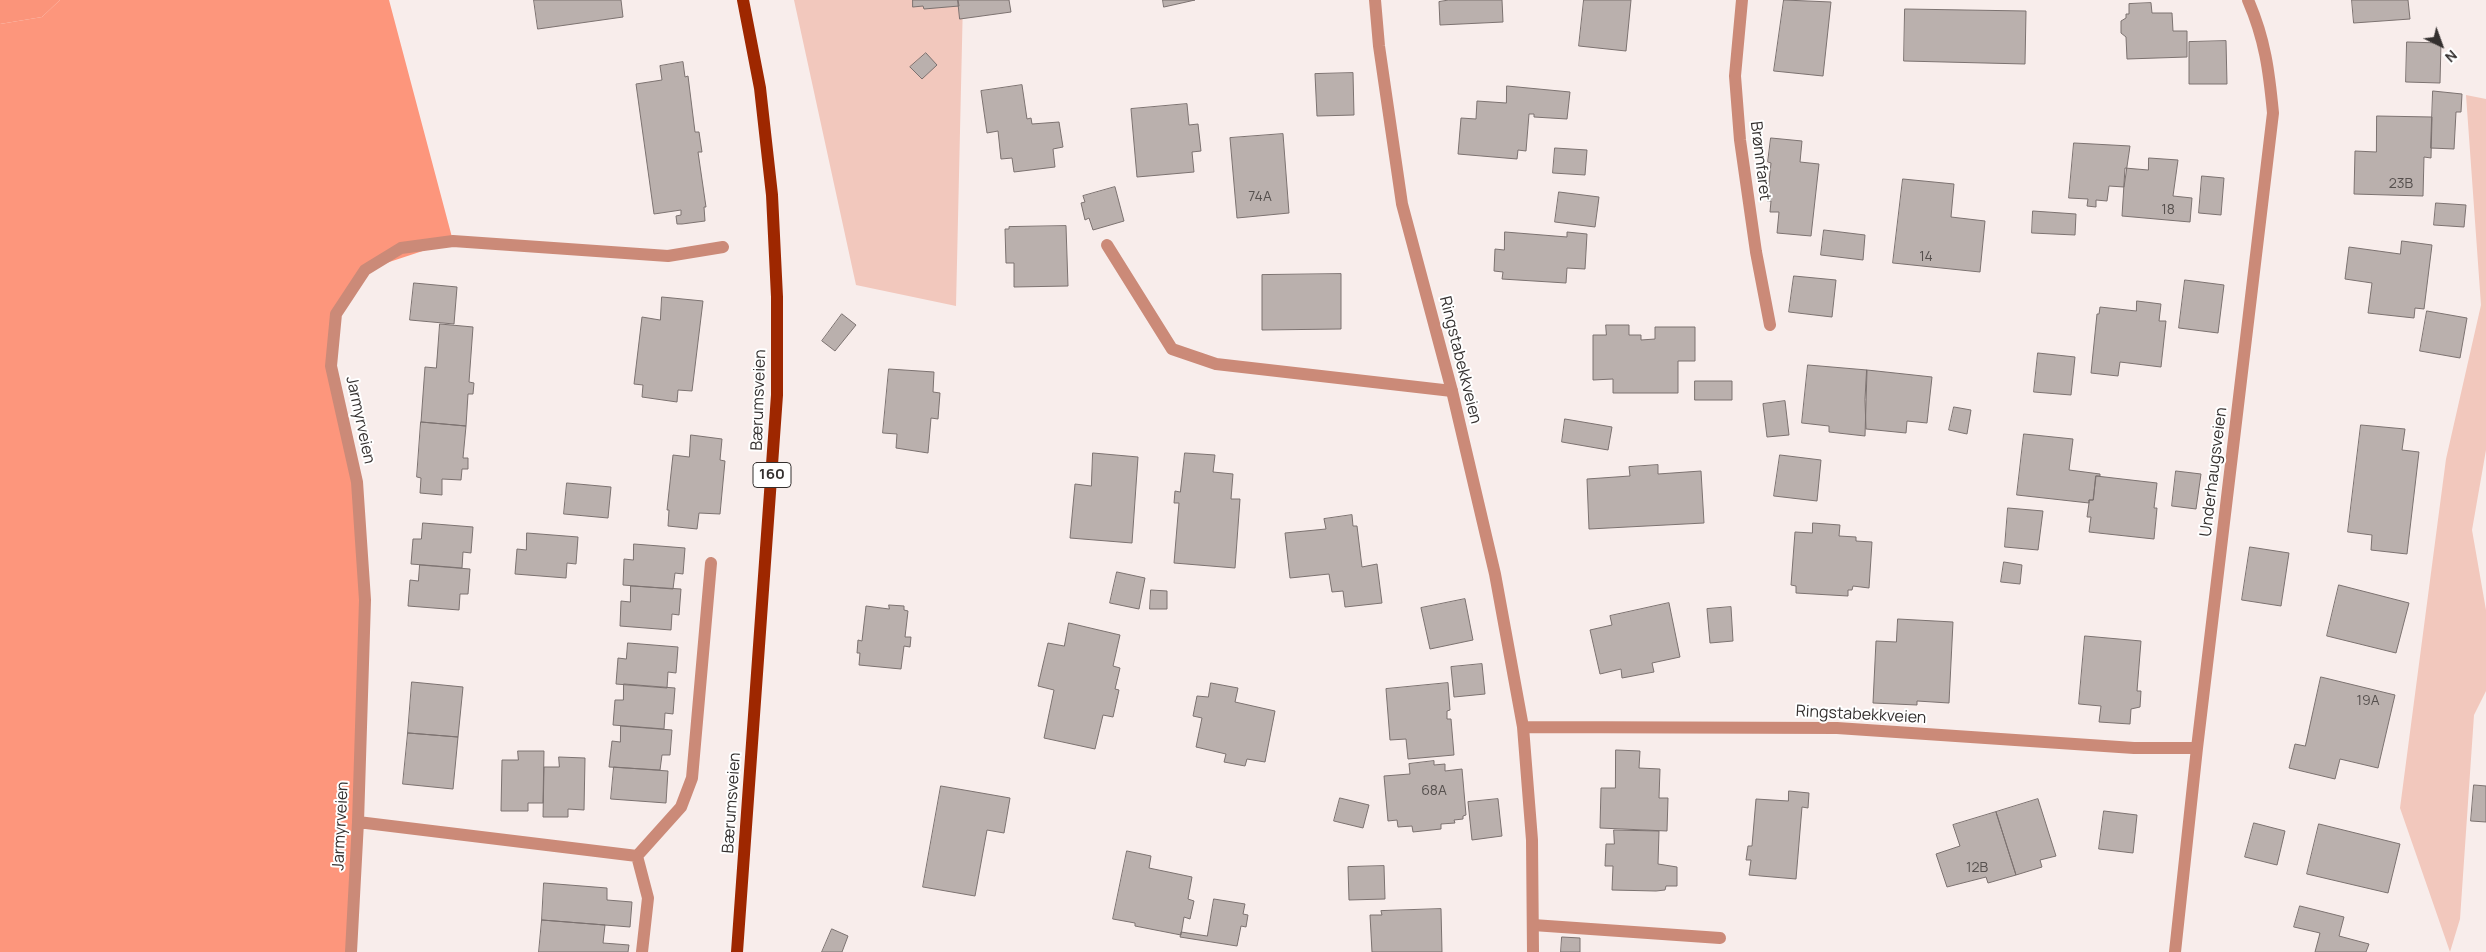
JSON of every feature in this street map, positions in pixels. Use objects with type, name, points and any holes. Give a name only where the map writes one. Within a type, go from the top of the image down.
[{"type":"main road","name":"Bærumsveien","points":[[737,952],[777,395],[777,296],[772,195],[760,88],[743,0]]},
{"type":"street","name":"Ringstabekkveien","points":[[1376,0],[1379,46],[1402,204],[1452,391],[1495,574],[1523,727],[1532,840],[1533,952]]},
{"type":"street","name":"Brønnfaret","points":[[1742,0],[1735,76],[1740,140],[1756,252],[1770,324]]},
{"type":"street","name":"Underhaugsveien","points":[[2175,952],[2196,748],[2273,113],[2269,66],[2261,30],[2248,0]]},
{"type":"street","name":"Jarmyrveien","points":[[351,952],[366,600],[357,482],[331,366],[336,314],[365,270],[401,248],[453,241],[668,256],[723,247]]},
{"type":"street","points":[[1107,245],[1172,349],[1216,364],[1452,391]]},
{"type":"street","points":[[637,856],[681,807],[692,778],[711,562]]},
{"type":"street","name":"Ringstabekkveien","points":[[1523,727],[1837,728],[2134,748],[2196,748]]},
{"type":"street","points":[[358,822],[637,856]]},
{"type":"street","points":[[637,856],[648,898],[642,952]]},
{"type":"street","points":[[1533,925],[1720,938]]},
{"type":"shaded area","points":[[0,0],[60,0],[42,17],[0,24]]},
{"type":"shaded area","points":[[60,0],[389,0],[453,241],[365,270],[336,315],[331,366],[357,482],[365,600],[351,952],[0,952],[0,24],[42,17]]},
{"type":"shaded area","points":[[794,0],[963,0],[956,306],[856,285]]},
{"type":"shaded area","points":[[2466,95],[2486,99],[2486,450],[2472,530],[2486,610],[2486,691],[2474,715],[2460,919],[2450,952],[2400,808],[2446,459],[2481,305]]},
{"type":"building","points":[[534,0],[621,0],[623,17],[538,29]]},
{"type":"building","points":[[913,0],[958,0],[959,6],[924,9],[923,6],[913,7]]},
{"type":"building","points":[[958,0],[1009,0],[1011,12],[960,19]]},
{"type":"building","points":[[1163,0],[1195,0],[1164,7]]},
{"type":"building","points":[[1449,0],[1502,0],[1503,22],[1440,25],[1439,2]]},
{"type":"building","points":[[1584,0],[1631,0],[1626,51],[1579,46]]},
{"type":"building","points":[[1784,0],[1831,2],[1823,76],[1774,71]]},
{"type":"building","points":[[2352,0],[2408,0],[2410,19],[2354,23]]},
{"type":"building","points":[[2151,3],[2152,13],[2172,13],[2173,31],[2187,31],[2187,57],[2127,59],[2126,37],[2121,33],[2121,21],[2126,18],[2126,14],[2129,14],[2129,4]]},
{"type":"building","points":[[1905,9],[2026,11],[2025,64],[1904,61]]},
{"type":"building","points":[[2226,41],[2227,84],[2189,84],[2189,42]]},
{"type":"building","points":[[2407,42],[2441,43],[2440,83],[2406,82]]},
{"type":"building","points":[[926,53],[937,65],[922,79],[910,67]]},
{"type":"building","points":[[683,62],[685,77],[688,76],[695,132],[699,132],[702,152],[698,152],[706,207],[704,207],[705,221],[677,224],[676,216],[681,215],[681,210],[654,214],[636,84],[662,80],[660,66]]},
{"type":"building","points":[[1353,73],[1354,115],[1317,116],[1315,74]]},
{"type":"building","points":[[1022,85],[1027,119],[1031,118],[1032,124],[1059,122],[1063,147],[1053,149],[1055,167],[1014,172],[1012,158],[1001,159],[998,131],[987,133],[981,91]]},
{"type":"building","points":[[1507,86],[1570,92],[1567,119],[1534,117],[1534,114],[1529,114],[1526,151],[1518,150],[1517,159],[1458,154],[1461,118],[1476,119],[1477,101],[1506,103]]},
{"type":"building","points":[[2433,91],[2462,94],[2461,112],[2456,112],[2454,149],[2431,148]]},
{"type":"building","points":[[1187,104],[1189,125],[1198,124],[1201,151],[1192,152],[1194,172],[1137,177],[1131,109]]},
{"type":"building","points":[[2377,116],[2432,117],[2431,158],[2424,157],[2423,196],[2354,194],[2355,151],[2376,152]]},
{"type":"building","points":[[1283,134],[1289,213],[1237,218],[1230,138]]},
{"type":"building","points":[[1771,138],[1802,141],[1800,162],[1819,164],[1811,236],[1777,233],[1779,212],[1770,212],[1771,201],[1767,201],[1771,163],[1768,162]]},
{"type":"building","points":[[2074,143],[2130,146],[2124,187],[2109,186],[2107,201],[2096,200],[2096,207],[2087,206],[2088,199],[2069,198]]},
{"type":"building","points":[[1555,148],[1587,150],[1585,175],[1553,173]]},
{"type":"building","points":[[2149,158],[2178,160],[2173,196],[2192,198],[2190,222],[2122,216],[2125,168],[2148,170]]},
{"type":"building","points":[[2202,176],[2224,178],[2221,215],[2199,213]]},
{"type":"building","points":[[1903,179],[1954,184],[1951,217],[1985,221],[1980,272],[1893,263]]},
{"type":"building","points":[[1115,187],[1124,221],[1093,230],[1089,218],[1085,220],[1081,203],[1085,202],[1083,196]]},
{"type":"building","points":[[1559,192],[1599,197],[1595,227],[1555,222]]},
{"type":"building","points":[[2436,203],[2466,205],[2464,227],[2434,225]]},
{"type":"building","points":[[2033,211],[2076,214],[2075,235],[2032,233]]},
{"type":"building","points":[[1066,226],[1068,286],[1014,287],[1014,263],[1006,263],[1005,229],[1009,229],[1009,227]]},
{"type":"building","points":[[1824,230],[1865,235],[1863,260],[1821,255]]},
{"type":"building","points":[[1505,232],[1567,237],[1567,232],[1587,234],[1585,269],[1567,268],[1566,283],[1502,279],[1503,272],[1494,271],[1495,249],[1504,250]]},
{"type":"building","points":[[2402,241],[2432,245],[2424,309],[2415,308],[2414,318],[2368,313],[2372,283],[2345,279],[2349,247],[2400,254]]},
{"type":"building","points":[[1341,274],[1341,329],[1262,330],[1262,275]]},
{"type":"building","points":[[1794,276],[1836,280],[1832,317],[1789,312]]},
{"type":"building","points":[[2185,280],[2224,285],[2218,333],[2179,328]]},
{"type":"building","points":[[414,283],[457,287],[454,324],[410,320]]},
{"type":"building","points":[[662,297],[703,301],[692,391],[678,390],[677,402],[642,397],[643,385],[634,384],[642,317],[660,320]]},
{"type":"building","points":[[2137,301],[2161,304],[2159,321],[2166,321],[2161,367],[2120,362],[2118,376],[2091,373],[2097,314],[2099,314],[2100,307],[2136,311]]},
{"type":"building","points":[[2427,311],[2467,318],[2460,358],[2420,351]]},
{"type":"building","points":[[842,314],[856,325],[835,351],[822,341]]},
{"type":"building","points":[[440,324],[473,327],[469,382],[474,383],[473,394],[468,394],[466,426],[421,422],[425,367],[436,368]]},
{"type":"building","points":[[1606,325],[1629,325],[1629,335],[1641,335],[1641,340],[1655,339],[1655,327],[1695,327],[1695,361],[1678,361],[1678,393],[1613,393],[1613,379],[1593,380],[1593,335],[1606,335]]},
{"type":"building","points":[[2038,353],[2075,357],[2071,395],[2034,392]]},
{"type":"building","points":[[1808,365],[1867,370],[1865,436],[1829,432],[1829,426],[1802,423]]},
{"type":"building","points":[[889,369],[934,372],[933,392],[940,393],[938,419],[931,418],[928,453],[896,448],[897,434],[883,433]]},
{"type":"building","points":[[1867,370],[1932,377],[1927,423],[1907,421],[1906,433],[1866,429]]},
{"type":"building","points":[[1695,381],[1732,381],[1732,400],[1695,400]]},
{"type":"building","points":[[1785,401],[1789,435],[1767,437],[1763,404]]},
{"type":"building","points":[[1954,407],[1971,410],[1967,434],[1949,430]]},
{"type":"building","points":[[1565,419],[1612,427],[1608,450],[1562,442]]},
{"type":"building","points":[[421,422],[466,426],[463,458],[468,458],[468,469],[462,469],[461,480],[442,479],[442,495],[420,493],[421,478],[417,477]]},
{"type":"building","points":[[2361,425],[2405,429],[2402,450],[2419,452],[2407,554],[2371,550],[2372,535],[2348,532]]},
{"type":"building","points":[[2024,434],[2073,439],[2069,470],[2100,474],[2100,476],[2096,476],[2093,500],[2089,500],[2089,503],[2017,495]]},
{"type":"building","points":[[691,435],[722,439],[720,460],[725,461],[720,514],[699,513],[697,529],[668,526],[669,510],[667,510],[673,455],[689,457]]},
{"type":"building","points":[[1093,453],[1138,457],[1132,543],[1070,538],[1075,484],[1091,486]]},
{"type":"building","points":[[1185,453],[1215,455],[1213,472],[1233,474],[1231,499],[1240,499],[1235,568],[1174,563],[1179,503],[1174,503],[1175,491],[1180,492]]},
{"type":"building","points":[[1780,455],[1821,460],[1817,501],[1774,496]]},
{"type":"building","points":[[1658,465],[1658,474],[1701,471],[1704,523],[1589,529],[1587,479],[1630,476],[1629,467]]},
{"type":"building","points":[[2176,471],[2201,474],[2196,509],[2172,506]]},
{"type":"building","points":[[2096,476],[2157,483],[2154,508],[2157,508],[2154,539],[2089,532],[2091,517],[2087,517],[2089,500],[2093,500]]},
{"type":"building","points":[[567,483],[611,487],[608,518],[564,514]]},
{"type":"building","points":[[2008,508],[2043,511],[2038,550],[2005,547]]},
{"type":"building","points":[[1352,515],[1353,526],[1357,526],[1362,567],[1377,564],[1382,603],[1345,607],[1343,591],[1332,592],[1329,574],[1290,578],[1285,533],[1326,529],[1324,519]]},
{"type":"building","points":[[423,523],[473,527],[471,553],[463,552],[462,568],[411,564],[413,539],[421,539]]},
{"type":"building","points":[[1813,523],[1840,525],[1839,536],[1856,537],[1856,541],[1872,542],[1869,588],[1853,586],[1852,590],[1848,590],[1848,596],[1796,593],[1796,586],[1791,585],[1795,532],[1812,533]]},
{"type":"building","points":[[527,533],[578,537],[576,564],[567,563],[566,578],[515,574],[517,549],[526,550]]},
{"type":"building","points":[[634,544],[685,548],[683,574],[675,573],[673,589],[623,585],[624,559],[633,560]]},
{"type":"building","points":[[2250,547],[2289,553],[2281,606],[2242,600]]},
{"type":"building","points":[[2004,562],[2022,565],[2020,584],[2001,582]]},
{"type":"building","points":[[420,565],[470,569],[468,594],[460,594],[459,610],[408,606],[410,580],[418,581]]},
{"type":"building","points":[[1117,572],[1145,578],[1139,609],[1110,603]]},
{"type":"building","points":[[2339,585],[2409,603],[2396,653],[2327,636]]},
{"type":"building","points":[[631,586],[681,589],[679,615],[672,614],[671,630],[620,626],[621,601],[630,602]]},
{"type":"building","points":[[1151,590],[1167,591],[1167,609],[1150,609]]},
{"type":"building","points":[[1465,599],[1473,640],[1430,649],[1421,608]]},
{"type":"building","points":[[1669,603],[1680,657],[1652,663],[1654,672],[1622,678],[1621,669],[1600,674],[1590,630],[1612,625],[1610,616]]},
{"type":"building","points":[[889,605],[904,606],[904,610],[908,611],[905,637],[911,637],[910,647],[904,646],[901,669],[859,665],[860,653],[857,653],[858,640],[862,641],[866,606],[889,609]]},
{"type":"building","points":[[1731,607],[1733,641],[1710,643],[1707,609]]},
{"type":"building","points":[[1898,619],[1953,622],[1949,703],[1917,701],[1917,705],[1873,703],[1876,641],[1896,642]]},
{"type":"building","points":[[1069,623],[1120,635],[1113,666],[1120,668],[1115,689],[1119,690],[1113,717],[1103,715],[1095,749],[1044,738],[1054,690],[1038,686],[1048,643],[1064,646]]},
{"type":"building","points":[[2085,636],[2141,641],[2137,691],[2141,691],[2140,707],[2131,709],[2130,724],[2099,722],[2101,706],[2079,704]]},
{"type":"building","points":[[628,643],[678,647],[676,673],[668,672],[667,688],[616,684],[618,658],[626,659]]},
{"type":"building","points":[[1482,664],[1485,694],[1454,697],[1451,667]]},
{"type":"building","points":[[2321,677],[2395,695],[2378,768],[2340,759],[2335,779],[2289,768],[2295,744],[2305,746]]},
{"type":"building","points":[[412,682],[463,687],[458,737],[408,733]]},
{"type":"building","points":[[1211,683],[1238,688],[1235,702],[1275,711],[1265,762],[1247,759],[1245,766],[1224,762],[1226,754],[1196,747],[1202,718],[1193,716],[1197,696],[1208,697]]},
{"type":"building","points":[[1448,683],[1450,710],[1447,711],[1447,719],[1451,719],[1454,755],[1408,759],[1406,739],[1390,740],[1386,689]]},
{"type":"building","points":[[624,684],[675,688],[673,714],[665,713],[664,729],[613,725],[615,700],[623,700]]},
{"type":"building","points":[[621,726],[672,730],[670,755],[662,755],[660,770],[609,767],[612,741],[620,742]]},
{"type":"building","points":[[408,733],[458,737],[453,789],[403,784]]},
{"type":"building","points":[[1616,750],[1640,751],[1639,768],[1660,769],[1659,798],[1668,798],[1667,831],[1600,828],[1601,788],[1615,788]]},
{"type":"building","points":[[518,751],[544,751],[543,803],[528,803],[528,811],[501,811],[502,760],[518,760]]},
{"type":"building","points":[[559,757],[585,758],[584,810],[568,809],[568,817],[543,817],[544,767],[559,767]]},
{"type":"building","points":[[1434,761],[1434,765],[1445,764],[1445,771],[1462,769],[1466,815],[1463,816],[1463,819],[1454,820],[1455,823],[1441,824],[1441,829],[1413,832],[1412,826],[1398,827],[1397,820],[1388,821],[1384,776],[1410,774],[1409,764]]},
{"type":"building","points":[[614,767],[668,771],[666,803],[611,799]]},
{"type":"building","points":[[2474,785],[2486,786],[2486,822],[2471,821]]},
{"type":"building","points":[[941,786],[1010,798],[1004,833],[987,830],[975,896],[923,887]]},
{"type":"building","points":[[1789,791],[1809,793],[1808,808],[1802,807],[1796,879],[1749,875],[1751,860],[1746,860],[1748,846],[1752,846],[1756,799],[1788,801]]},
{"type":"building","points":[[1340,798],[1369,805],[1363,828],[1334,821]]},
{"type":"building","points":[[1498,799],[1502,836],[1472,840],[1468,802]]},
{"type":"building","points":[[2038,799],[2056,856],[2040,860],[2042,867],[2016,875],[1996,812]]},
{"type":"building","points":[[2104,811],[2137,815],[2133,853],[2099,849]]},
{"type":"building","points":[[1996,812],[2016,875],[1988,883],[1986,877],[1947,887],[1936,854],[1960,846],[1953,825]]},
{"type":"building","points":[[2254,823],[2285,831],[2277,865],[2245,857]]},
{"type":"building","points":[[2319,824],[2400,844],[2388,893],[2307,874]]},
{"type":"building","points":[[1614,830],[1659,831],[1658,864],[1677,867],[1677,886],[1666,886],[1665,890],[1656,891],[1612,890],[1613,866],[1605,866],[1606,844],[1614,844]]},
{"type":"building","points":[[1127,851],[1151,856],[1149,868],[1192,877],[1188,899],[1194,901],[1190,919],[1184,917],[1181,935],[1135,926],[1135,923],[1113,919]]},
{"type":"building","points":[[1384,866],[1385,899],[1349,900],[1348,867]]},
{"type":"building","points":[[544,883],[607,888],[607,900],[632,902],[630,927],[542,920]]},
{"type":"building","points":[[1214,899],[1245,904],[1243,914],[1248,915],[1246,927],[1241,926],[1237,946],[1180,937],[1181,932],[1207,936]]},
{"type":"building","points":[[2300,906],[2344,917],[2339,936],[2369,944],[2366,952],[2315,952],[2320,933],[2294,927]]},
{"type":"building","points":[[1441,909],[1442,952],[1372,952],[1370,915],[1382,915],[1381,911]]},
{"type":"building","points":[[542,920],[605,925],[603,943],[629,945],[628,952],[539,952]]},
{"type":"building","points":[[832,929],[848,936],[842,952],[822,952]]},
{"type":"building","points":[[1562,937],[1580,938],[1580,952],[1561,952]]}]
